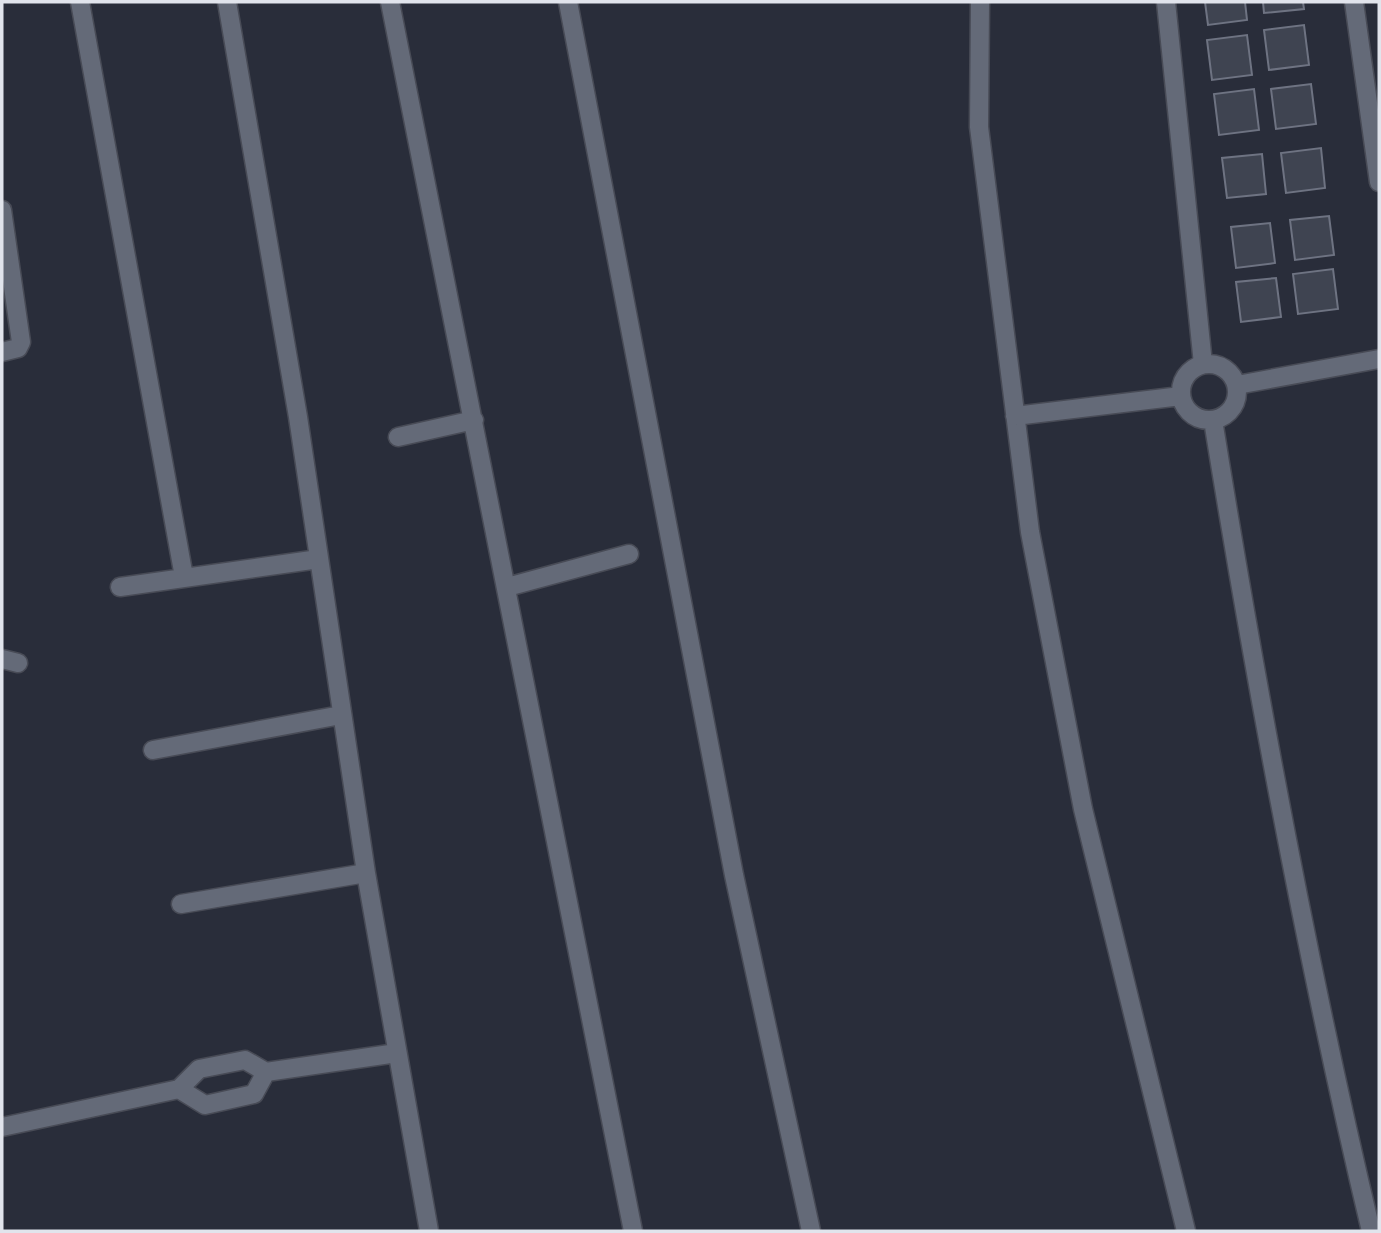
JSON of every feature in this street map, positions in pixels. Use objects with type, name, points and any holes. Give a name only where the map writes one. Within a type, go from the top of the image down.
[{"type":"street","points":[[80,2],[184,577]]},
{"type":"street","points":[[227,2],[298,416],[366,873],[429,1231]]},
{"type":"street","points":[[390,2],[634,1231]]},
{"type":"street","points":[[568,2],[734,875],[811,1231]]},
{"type":"street","points":[[980,2],[979,127],[1030,532],[1083,809],[1186,1231]]},
{"type":"street","points":[[1166,2],[1203,364]]},
{"type":"street","points":[[1354,2],[1379,182]]},
{"type":"street","points":[[2,209],[21,342],[18,348],[2,352]]},
{"type":"street","points":[[1237,385],[1379,359]]},
{"type":"street","points":[[1212,363],[1228,370],[1237,385],[1235,404],[1222,417],[1213,420],[1192,414],[1181,396],[1186,376],[1203,364],[1212,363]]},
{"type":"street","points":[[1015,416],[1181,396]]},
{"type":"street","points":[[398,437],[474,420]]},
{"type":"street","points":[[1213,420],[1248,639],[1287,853],[1371,1231]]},
{"type":"street","points":[[508,587],[629,554]]},
{"type":"street","points":[[120,587],[319,559]]},
{"type":"street","points":[[153,750],[341,715]]},
{"type":"street","points":[[181,904],[366,873]]},
{"type":"street","points":[[2,1127],[179,1089],[199,1069],[245,1060],[266,1072],[397,1053]]},
{"type":"street","points":[[179,1089],[205,1105],[254,1094],[266,1072]]},
{"type":"building","points":[[1205,2],[1245,2],[1247,20],[1208,25]]},
{"type":"building","points":[[1263,2],[1303,2],[1304,9],[1264,13]]},
{"type":"building","points":[[1304,25],[1309,65],[1269,70],[1264,30]]},
{"type":"building","points":[[1247,35],[1252,75],[1212,80],[1207,40]]},
{"type":"building","points":[[1311,84],[1316,124],[1276,129],[1271,89]]},
{"type":"building","points":[[1254,89],[1259,130],[1219,135],[1214,94]]},
{"type":"building","points":[[1321,148],[1325,188],[1286,193],[1281,153]]},
{"type":"building","points":[[1262,154],[1266,194],[1227,198],[1222,158]]},
{"type":"building","points":[[1329,216],[1334,255],[1295,260],[1290,220]]},
{"type":"building","points":[[1270,223],[1275,263],[1236,268],[1231,227]]},
{"type":"building","points":[[1333,269],[1338,309],[1298,314],[1293,274]]},
{"type":"building","points":[[1276,278],[1281,317],[1241,322],[1236,282]]}]
